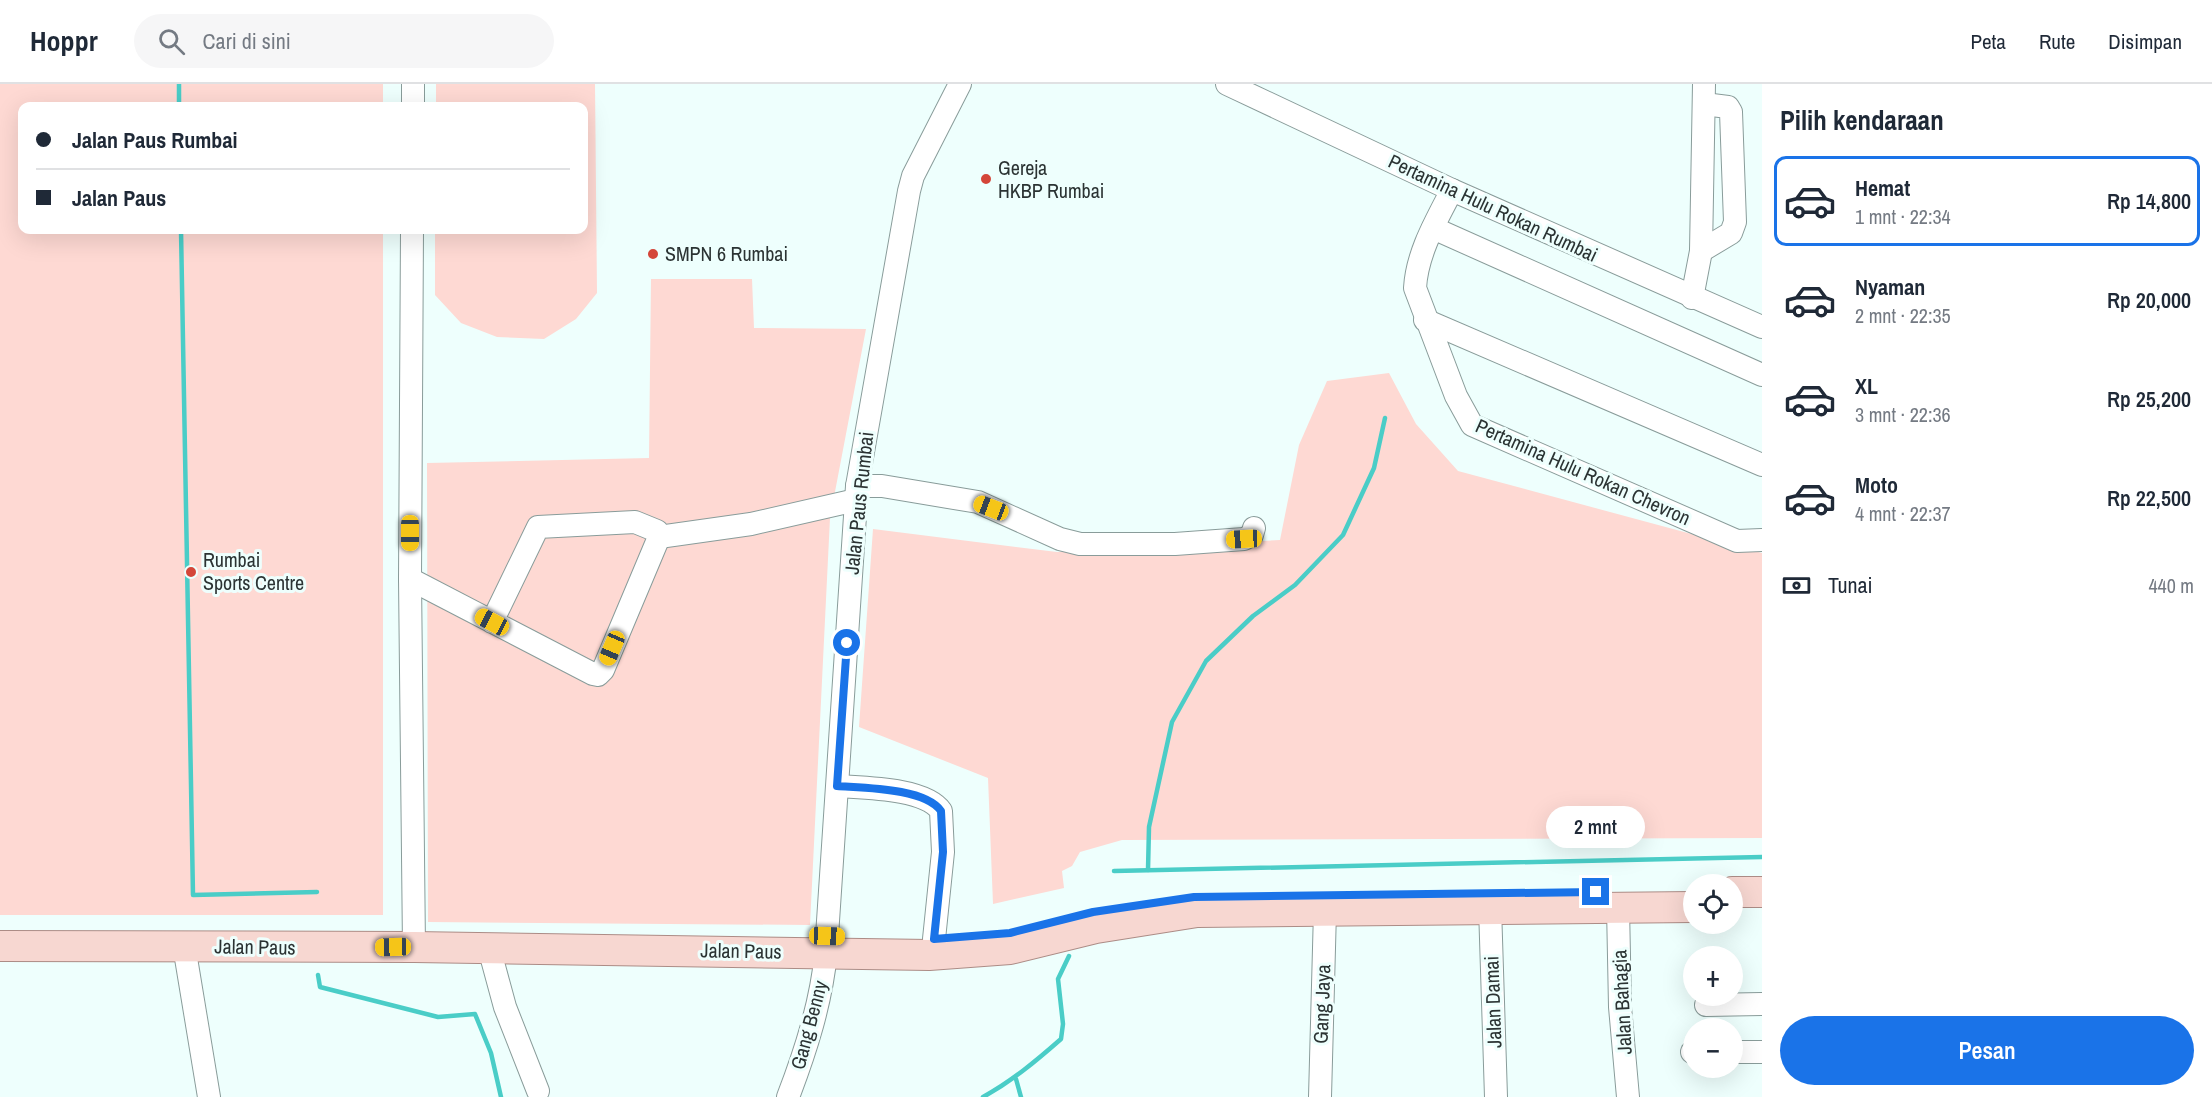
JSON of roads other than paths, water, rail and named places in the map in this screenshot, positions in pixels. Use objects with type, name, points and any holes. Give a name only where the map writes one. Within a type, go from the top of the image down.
[{"type":"main road","name":"Jalan Paus","points":[[0,946],[328,948],[414,941],[489,948],[826,944],[1010,933],[1093,912],[1194,897],[1683,892]]},
{"type":"main road","points":[[1743,892],[1762,892]]},
{"type":"main road","name":"Jalan Paus","points":[[0,935],[826,944],[929,955],[1010,949],[1096,928],[1197,912],[1490,907],[1683,907]]},
{"type":"main road","points":[[1743,907],[1762,907]]},
{"type":"street","points":[[413,84],[413,102]]},
{"type":"street","name":"Jalan Paus Rumbai","points":[[826,944],[856,493],[909,191],[913,176],[960,84]]},
{"type":"street","name":"Pertamina Hulu Rokan Rumbai","points":[[1227,84],[1452,190],[1762,327]]},
{"type":"street","points":[[1692,298],[1701,250],[1704,94],[1728,107],[1731,112],[1735,222],[1731,233],[1701,250]]},
{"type":"street","name":"Pertamina Hulu Rokan Chevron","points":[[1452,190],[1416,270],[1415,288],[1425,320],[1464,415],[1472,425],[1737,542],[1762,540]]},
{"type":"street","points":[[1433,228],[1762,375]]},
{"type":"street","points":[[412,234],[410,579],[414,941]]},
{"type":"street","points":[[1425,320],[1762,465]]},
{"type":"street","points":[[659,537],[751,524],[882,486],[978,502],[1060,539],[1080,544],[1175,544],[1244,539],[1252,536],[1254,528]]},
{"type":"street","points":[[410,579],[492,622],[598,675],[603,670],[659,537],[657,531],[635,522],[538,527],[492,622]]},
{"type":"street","points":[[837,786],[883,789],[921,797],[941,811],[943,852],[934,939]]},
{"type":"street","name":"Jalan Damai","points":[[1490,907],[1496,1097]]},
{"type":"street","name":"Jalan Bahagia","points":[[1618,907],[1620,1007],[1628,1097]]},
{"type":"street","name":"Gang Jaya","points":[[1320,1097],[1325,911]]},
{"type":"street","name":"Gang Benny","points":[[788,1097],[806,1050],[817,1008],[826,944]]},
{"type":"street","points":[[184,946],[209,1097]]},
{"type":"street","points":[[489,948],[505,1007],[538,1091]]},
{"type":"street","points":[[1743,1004],[1762,1004]]},
{"type":"street","points":[[1743,1052],[1762,1052]]},
{"type":"waterway","points":[[179,84],[179,102]]},
{"type":"waterway","points":[[181,234],[193,895],[317,892]]},
{"type":"waterway","points":[[1148,870],[1149,827],[1172,722],[1206,661],[1253,616],[1295,585],[1343,535],[1374,468],[1385,418]]},
{"type":"waterway","points":[[1114,871],[1762,857]]},
{"type":"waterway","points":[[983,1097],[1024,1070],[1061,1039],[1063,1024],[1058,979],[1069,956]]},
{"type":"waterway","points":[[318,975],[320,987],[438,1017],[475,1014],[491,1053],[501,1097]]},
{"type":"waterway","points":[[1016,1079],[1021,1097]]},
{"type":"place","name":"Gereja HKBP Rumbai","points":[[986,179]]},
{"type":"place","name":"SMPN 6 Rumbai","points":[[653,254]]},
{"type":"place","name":"Rumbai Sports Centre","points":[[191,572]]}]
